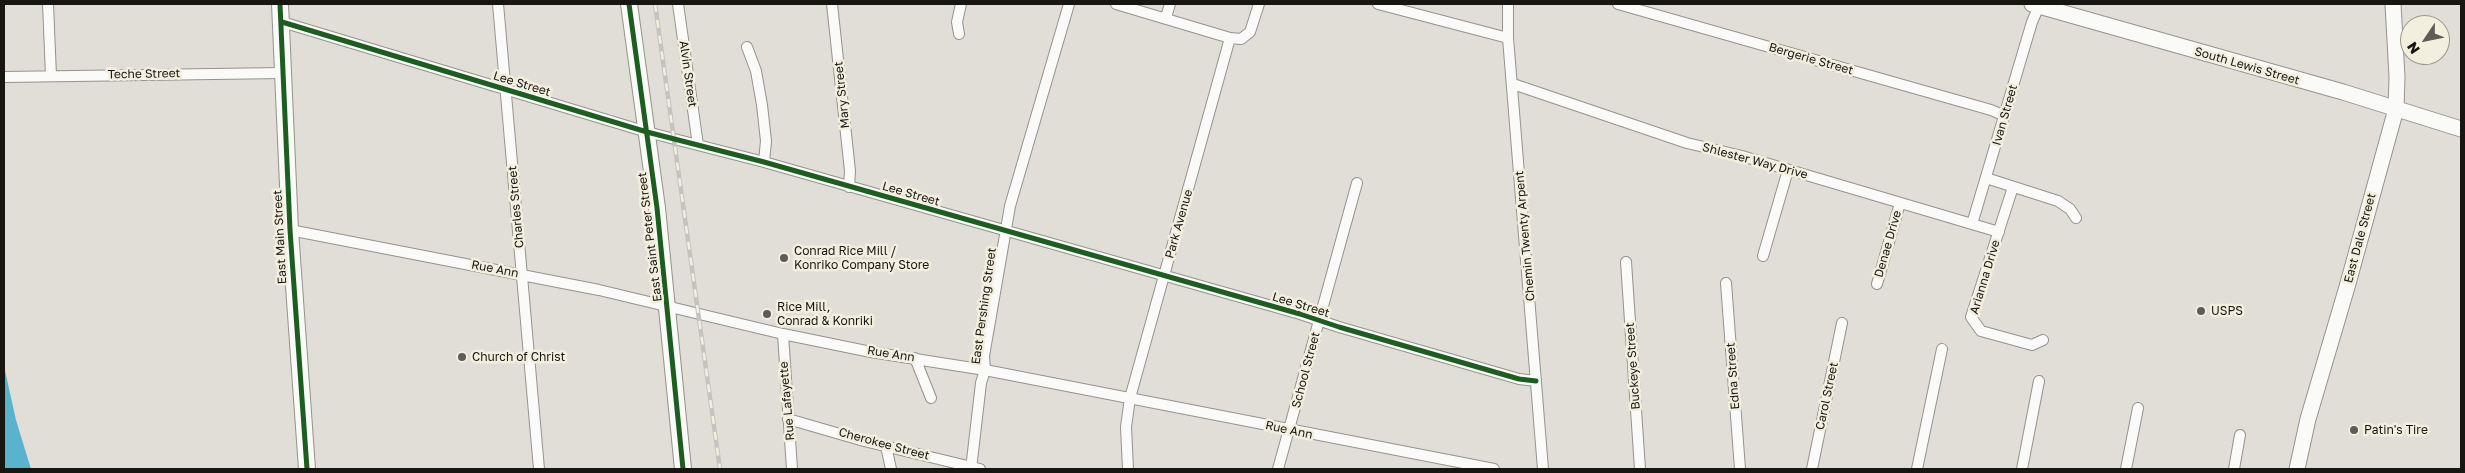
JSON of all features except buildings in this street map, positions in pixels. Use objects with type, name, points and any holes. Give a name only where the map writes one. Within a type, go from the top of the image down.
[{"type":"main road","name":"East Main Street","points":[[280,4],[290,230],[307,469]]},
{"type":"main road","name":"East Saint Peter Street","points":[[629,4],[668,304],[683,469]]},
{"type":"street","points":[[48,4],[51,76]]},
{"type":"street","name":"Charles Street","points":[[498,4],[539,469]]},
{"type":"street","name":"Alvin Street","points":[[678,4],[698,145]]},
{"type":"street","name":"Mary Street","points":[[832,4],[850,171],[849,187]]},
{"type":"street","points":[[959,34],[957,22],[961,4]]},
{"type":"street","name":"East Pershing Street","points":[[974,468],[981,382],[985,370],[984,356],[1004,231],[1069,4]]},
{"type":"street","points":[[1116,4],[1166,17],[1230,38],[1241,39],[1250,32],[1259,4]]},
{"type":"street","points":[[1166,17],[1170,4]]},
{"type":"street","points":[[1378,4],[1508,38]]},
{"type":"street","name":"Chemin Twenty Arpent","points":[[1508,4],[1508,38],[1543,469]]},
{"type":"street","name":"Bergerie Street","points":[[1618,4],[1991,110],[2005,116]]},
{"type":"street","name":"East Dale Street","points":[[2297,469],[2308,419],[2396,109],[2397,77],[2393,4]]},
{"type":"street","name":"Ivan Street","points":[[1972,224],[2036,5]]},
{"type":"street","name":"South Lewis Street","points":[[2036,5],[2461,129]]},
{"type":"street","name":"Lee Street","points":[[282,22],[647,132],[764,162],[1320,320],[1519,379],[1536,381]]},
{"type":"street","name":"Park Avenue","points":[[1128,469],[1126,427],[1130,398],[1230,38]]},
{"type":"street","points":[[747,47],[756,71],[762,105],[766,140],[764,162]]},
{"type":"street","name":"Teche Street","points":[[4,77],[283,73]]},
{"type":"street","name":"Shlester Way Drive","points":[[1513,84],[1687,143],[1788,170],[1999,232]]},
{"type":"street","points":[[1763,256],[1788,170]]},
{"type":"street","points":[[1986,178],[2058,201],[2070,209],[2076,218]]},
{"type":"street","name":"School Street","points":[[1278,469],[1357,183]]},
{"type":"street","name":"Arianna Drive","points":[[2013,187],[1971,317],[1981,332],[2032,345],[2043,340]]},
{"type":"street","name":"Denae Drive","points":[[1877,284],[1900,203]]},
{"type":"street","name":"Rue Ann","points":[[290,230],[668,304],[783,334],[985,370],[1494,469]]},
{"type":"street","name":"Buckeye Street","points":[[1626,262],[1640,469]]},
{"type":"street","name":"Edna Street","points":[[1726,283],[1740,469]]},
{"type":"street","name":"Carol Street","points":[[1812,469],[1842,323]]},
{"type":"street","name":"Rue Lafayette","points":[[783,334],[792,469]]},
{"type":"street","points":[[1917,469],[1942,349]]},
{"type":"street","points":[[915,358],[932,398]]},
{"type":"street","points":[[2022,469],[2039,381]]},
{"type":"street","points":[[2126,469],[2138,408]]},
{"type":"street","name":"Cherokee Street","points":[[788,419],[974,468]]},
{"type":"street","points":[[2234,469],[2240,434]]},
{"type":"street","points":[[886,446],[891,469]]},
{"type":"water","points":[[4,366],[16,420],[31,469],[4,469]]},
{"type":"railway","points":[[655,4],[720,469]]},
{"type":"cycle path","points":[[280,4],[290,230],[307,469]]},
{"type":"cycle path","points":[[629,4],[657,208],[683,469]]},
{"type":"cycle path","points":[[282,22],[647,132],[764,162],[1300,314],[1519,379],[1536,381]]},
{"type":"place","name":"Conrad Rice Mill / Konriko Company Store","points":[[784,258]]},
{"type":"place","name":"USPS","points":[[2201,311]]},
{"type":"place","name":"Rice Mill, Conrad & Konriki","points":[[767,314]]},
{"type":"place","name":"Church of Christ","points":[[462,357]]},
{"type":"place","name":"Patin's Tire","points":[[2354,430]]}]
